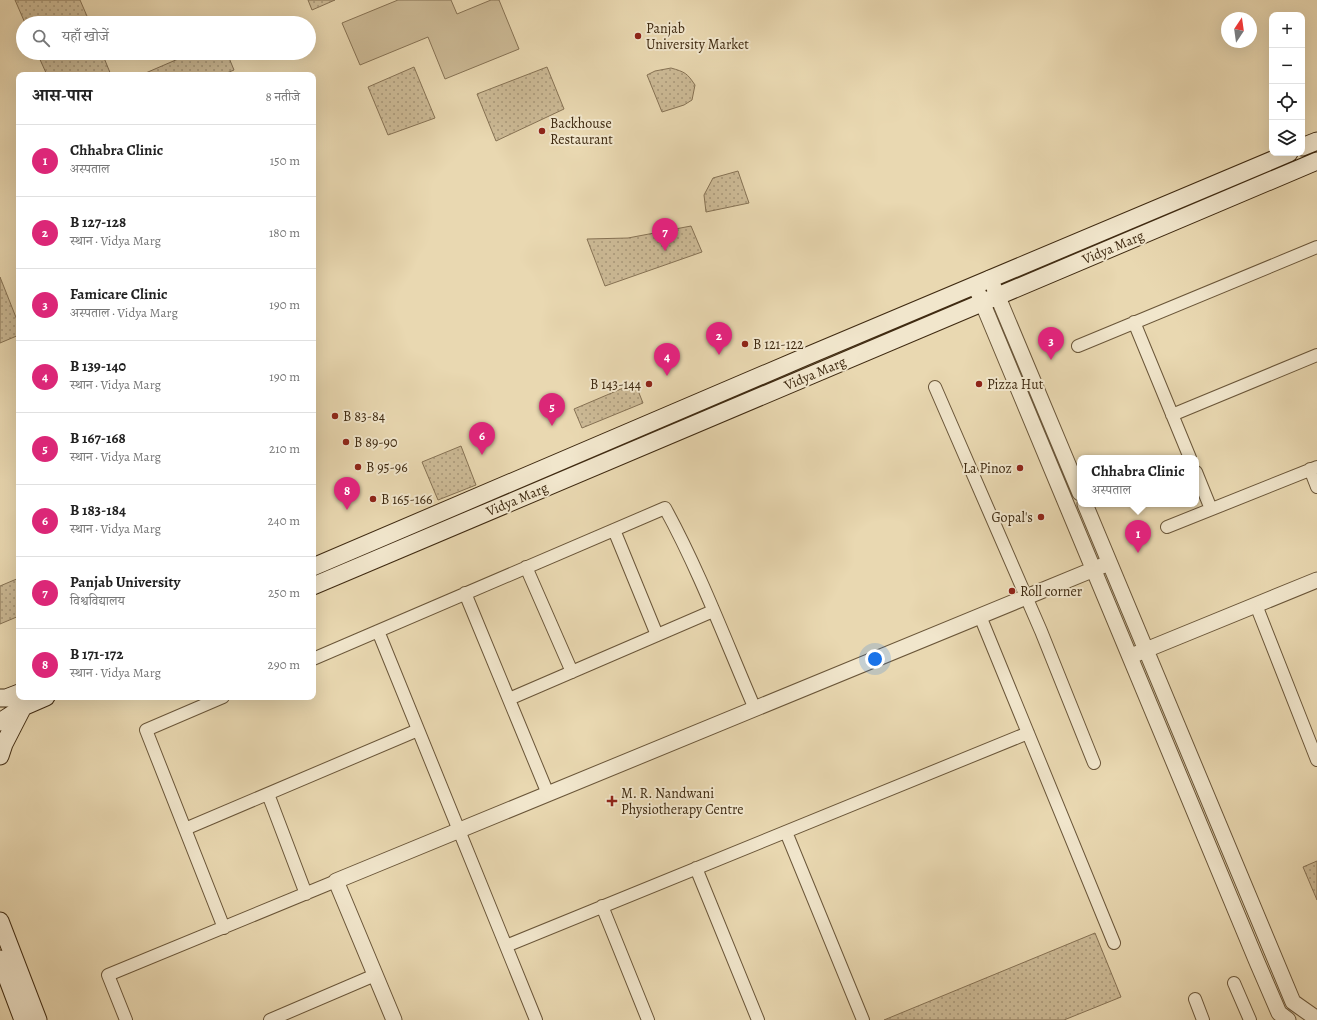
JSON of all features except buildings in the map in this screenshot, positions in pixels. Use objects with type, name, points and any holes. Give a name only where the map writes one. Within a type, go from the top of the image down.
[{"type":"main road","points":[[1305,146],[1317,141]]},
{"type":"main road","name":"Vidya Marg","points":[[316,566],[1282,156]]},
{"type":"main road","name":"Vidya Marg","points":[[316,585],[1317,161]]},
{"type":"main road","points":[[0,686],[16,696]]},
{"type":"main road","points":[[0,698],[16,698]]},
{"type":"main road","points":[[0,722],[18,700]]},
{"type":"main road","points":[[0,756],[19,700]]},
{"type":"main road","points":[[0,921],[38,1020]]},
{"type":"main road","points":[[0,959],[23,1020]]},
{"type":"street","points":[[1078,346],[1317,247]]},
{"type":"street","points":[[983,282],[1094,570],[1279,1012],[1288,1020]]},
{"type":"street","points":[[990,299],[1077,487]]},
{"type":"street","points":[[1134,322],[1189,455]]},
{"type":"street","points":[[1172,415],[1317,355]]},
{"type":"street","points":[[935,387],[1026,597],[1094,763]]},
{"type":"street","points":[[1167,527],[1314,468],[1317,487]]},
{"type":"street","points":[[1199,479],[1211,509]]},
{"type":"street","points":[[1086,507],[1293,1002],[1317,1019]]},
{"type":"street","points":[[316,658],[665,508],[713,611],[755,709]]},
{"type":"street","points":[[614,530],[656,636]]},
{"type":"street","points":[[126,1020],[108,975],[1109,563]]},
{"type":"street","points":[[526,567],[572,672]]},
{"type":"street","points":[[1130,656],[1317,580]]},
{"type":"street","points":[[466,593],[548,794]]},
{"type":"street","points":[[1256,605],[1317,760]]},
{"type":"street","points":[[509,698],[713,611]]},
{"type":"street","points":[[980,616],[1114,942]]},
{"type":"street","points":[[378,631],[536,1020]]},
{"type":"street","points":[[216,700],[146,730],[224,928]]},
{"type":"street","points":[[185,829],[418,730]]},
{"type":"street","points":[[506,946],[1028,733]]},
{"type":"street","points":[[268,794],[306,894]]},
{"type":"street","points":[[786,832],[863,1020]]},
{"type":"street","points":[[696,868],[758,1020]]},
{"type":"street","points":[[336,881],[394,1020]]},
{"type":"street","points":[[602,906],[648,1020]]},
{"type":"street","points":[[270,1020],[375,975]]},
{"type":"street","points":[[1234,983],[1250,1020]]},
{"type":"street","points":[[1195,999],[1203,1020]]},
{"type":"shaded area","points":[[15,0],[80,0],[87,16],[22,16]]},
{"type":"shaded area","points":[[308,0],[335,0],[312,10]]},
{"type":"shaded area","points":[[398,0],[451,0],[457,14],[491,0],[499,0],[519,49],[445,79],[428,37],[360,65],[342,23]]},
{"type":"shaded area","points":[[40,60],[105,60],[110,72],[46,72]]},
{"type":"shaded area","points":[[176,60],[230,60],[234,70],[229,72],[148,72]]},
{"type":"shaded area","points":[[414,67],[435,118],[388,135],[368,87]]},
{"type":"shaded area","points":[[547,67],[564,109],[496,141],[477,94]]},
{"type":"shaded area","points":[[671,68],[685,74],[695,85],[692,100],[684,105],[662,112],[647,75],[655,71]]},
{"type":"shaded area","points":[[738,171],[749,203],[706,212],[704,195],[713,178]]},
{"type":"shaded area","points":[[691,226],[702,252],[605,286],[587,239],[628,238]]},
{"type":"shaded area","points":[[0,277],[16,317],[16,336],[0,343]]},
{"type":"shaded area","points":[[635,383],[643,403],[582,428],[574,409]]},
{"type":"shaded area","points":[[461,446],[476,485],[438,500],[422,462]]},
{"type":"shaded area","points":[[16,579],[16,617],[0,624],[0,586]]},
{"type":"shaded area","points":[[1317,861],[1317,900],[1303,867]]},
{"type":"shaded area","points":[[1095,933],[1121,997],[1064,1020],[884,1020]]},
{"type":"place","name":"Panjab University Market","points":[[638,36]]},
{"type":"place","name":"Backhouse Restaurant","points":[[542,131]]},
{"type":"place","name":"Panjab University","points":[[665,251]]},
{"type":"place","name":"B 121-122","points":[[745,344]]},
{"type":"place","name":"B 127-128","points":[[719,355]]},
{"type":"place","name":"Famicare Clinic","points":[[1051,360]]},
{"type":"place","name":"B 139-140","points":[[667,376]]},
{"type":"place","name":"B 143-144","points":[[649,384]]},
{"type":"place","name":"Pizza Hut","points":[[979,384]]},
{"type":"place","name":"B 83-84","points":[[335,416]]},
{"type":"place","name":"B 167-168","points":[[552,426]]},
{"type":"place","name":"B 89-90","points":[[346,442]]},
{"type":"place","name":"B 183-184","points":[[482,455]]},
{"type":"place","name":"B 95-96","points":[[358,467]]},
{"type":"place","name":"La Pinoz","points":[[1020,468]]},
{"type":"place","name":"B 165-166","points":[[373,499]]},
{"type":"place","name":"B 171-172","points":[[347,510]]},
{"type":"place","name":"Gopal's","points":[[1041,517]]},
{"type":"place","name":"Chhabra Clinic","points":[[1138,553]]},
{"type":"place","name":"Roll corner","points":[[1012,591]]},
{"type":"place","name":"M. R. Nandwani Physiotherapy Centre","points":[[612,801]]}]
